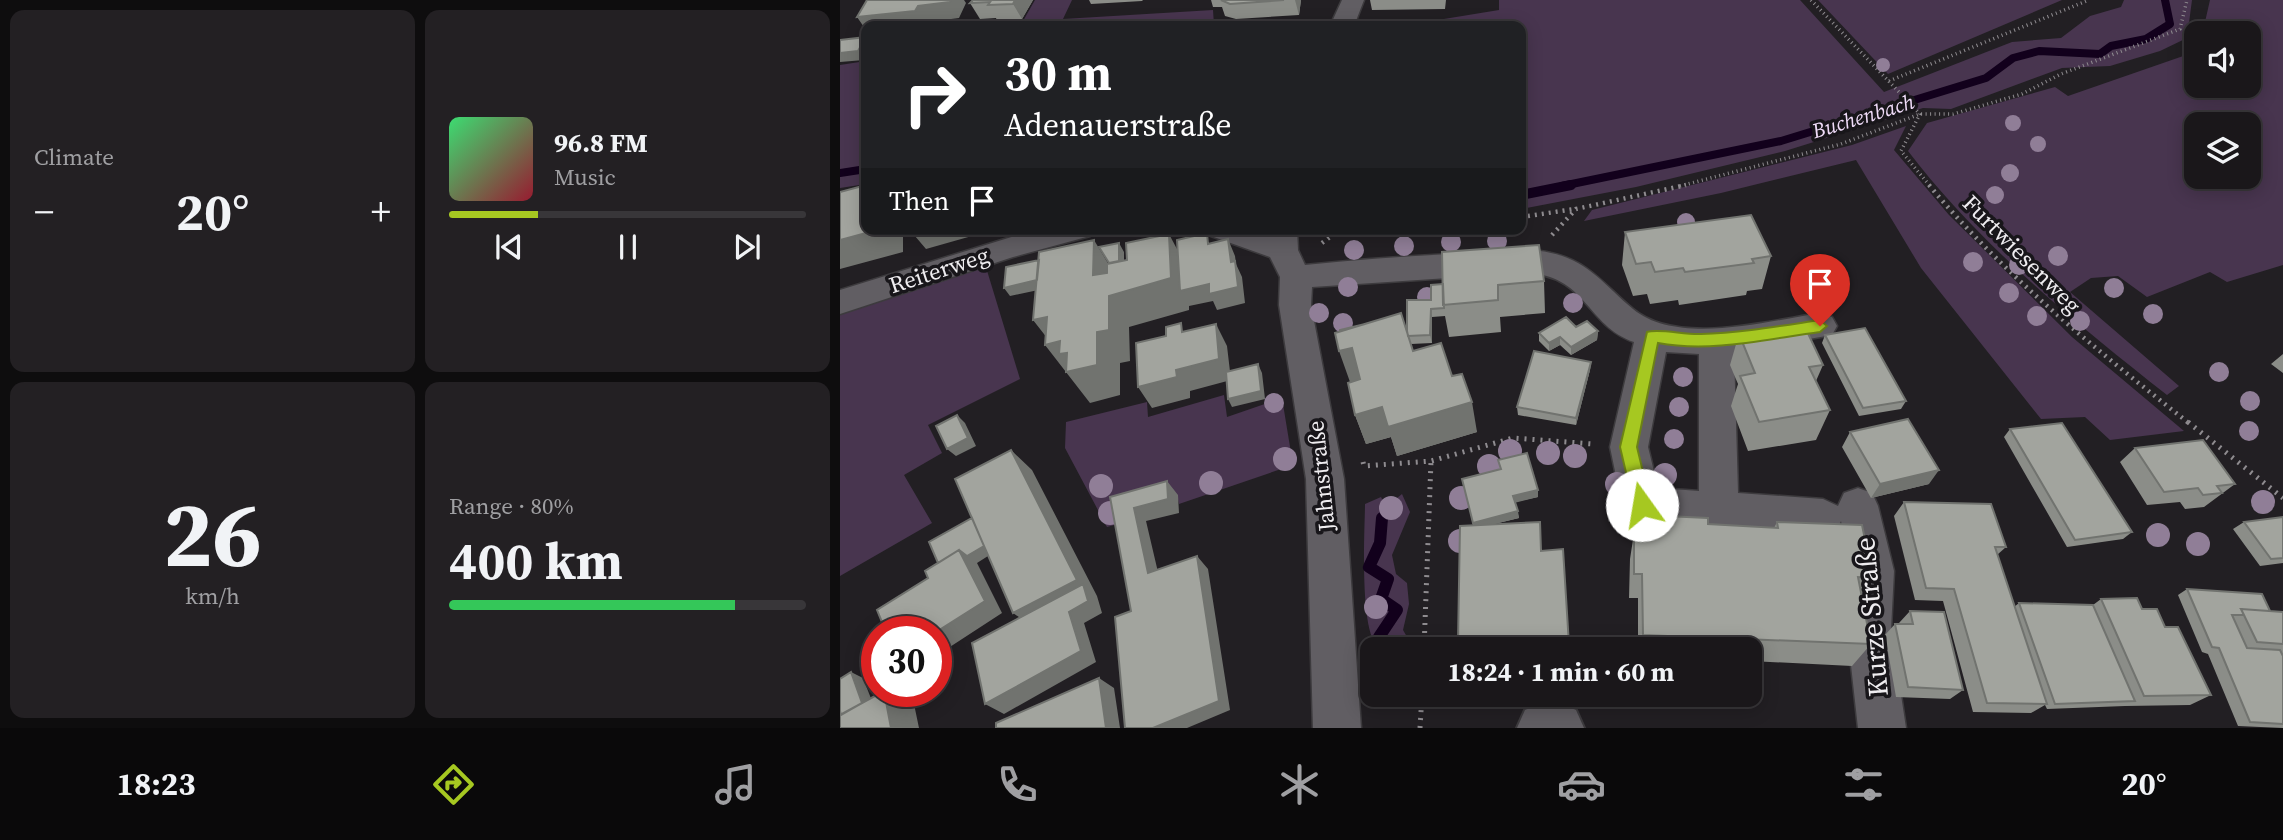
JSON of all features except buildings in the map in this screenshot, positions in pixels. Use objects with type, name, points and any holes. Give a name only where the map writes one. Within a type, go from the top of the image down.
[{"type":"street","points":[[1344,21],[1353,0]]},
{"type":"street","name":"Reiterweg","points":[[840,302],[1006,248],[1056,235]]},
{"type":"street","points":[[1239,235],[1287,252],[1430,266],[1555,264],[1600,293],[1624,321],[1652,336],[1681,341],[1717,340],[1820,326]]},
{"type":"street","name":"Jahnstraße","points":[[1287,252],[1325,479],[1337,728]]},
{"type":"street","points":[[1652,336],[1629,447],[1642,505],[1719,510],[1717,340]]},
{"type":"street","name":"Kurze Straße","points":[[1719,510],[1840,511],[1873,571],[1869,629],[1882,728]]},
{"type":"street","points":[[1543,728],[1558,728]]},
{"type":"path","points":[[1811,0],[1920,114]]},
{"type":"path","points":[[1889,81],[2089,0]]},
{"type":"path","points":[[1526,216],[1667,190],[1841,144],[1920,114],[1953,114],[2022,94],[2061,74],[2180,29],[2187,0]]},
{"type":"path","name":"Furtwiesenweg","points":[[1920,114],[1901,151],[1927,184],[2069,326],[2283,498]]},
{"type":"path","points":[[1543,263],[1553,233],[1576,209]]},
{"type":"path","points":[[1287,252],[1307,247],[1312,250],[1333,235]]},
{"type":"path","points":[[1361,453],[1364,466],[1431,461],[1513,438],[1629,447]]},
{"type":"path","points":[[1424,637],[1431,461]]},
{"type":"path","points":[[1420,728],[1421,707]]},
{"type":"shaded area","points":[[1035,0],[1072,0],[1063,19],[1213,10],[1214,21],[1023,21]]},
{"type":"shaded area","points":[[1499,0],[1800,0],[1884,92],[2012,42],[2061,38],[2090,16],[2121,7],[2124,0],[2192,0],[2189,21],[2184,21],[2184,39],[2160,51],[2110,66],[2062,68],[1951,109],[1923,108],[1785,151],[1636,187],[1526,208],[1526,21],[1432,21],[1499,10]]},
{"type":"shaded area","points":[[1818,0],[2062,0],[1888,74]]},
{"type":"shaded area","points":[[2210,0],[2283,0],[2283,265],[2227,282],[2210,272],[2147,297],[2118,276],[2091,278],[2070,292],[2179,386],[2167,395],[2063,311],[1997,250],[1965,218],[1908,151],[1927,123],[2055,87],[2068,96],[2184,56],[2184,98],[2261,98],[2261,21],[2205,21]]},
{"type":"shaded area","points":[[861,62],[861,185],[840,188],[840,65]]},
{"type":"shaded area","points":[[1906,126],[1894,150],[1949,215],[2072,337],[2184,431],[2110,440],[2085,417],[2041,419],[1921,268],[1856,160],[1721,193],[1584,221],[1592,210],[1852,145]]},
{"type":"shaded area","points":[[985,264],[1020,379],[928,425],[942,453],[904,475],[932,523],[840,576],[840,310]]},
{"type":"shaded area","points":[[1224,395],[1227,417],[1282,398],[1293,465],[1179,504],[1177,495],[1125,522],[1107,527],[1065,448],[1066,422],[1147,402],[1148,417]]},
{"type":"shaded area","points":[[1402,494],[1410,512],[1392,555],[1396,574],[1407,583],[1409,604],[1403,630],[1407,637],[1373,637],[1369,626],[1364,582],[1365,504],[1381,497],[1386,507]]},
{"type":"waterway","name":"Buchenbach","points":[[1562,186],[1781,141],[1986,78],[2013,58],[2039,51],[2100,54],[2111,46],[2146,39],[2170,24],[2165,0]]},
{"type":"waterway","name":"Buchenbach","points":[[840,173],[861,170]]},
{"type":"waterway","name":"Buchenbach","points":[[1526,194],[1571,185]]},
{"type":"waterway","points":[[1379,637],[1397,610],[1381,599],[1388,579],[1369,567],[1380,543],[1382,518]]},
{"type":"route","points":[[1642,505],[1629,447],[1652,336],[1681,341],[1717,340],[1820,326]]}]
